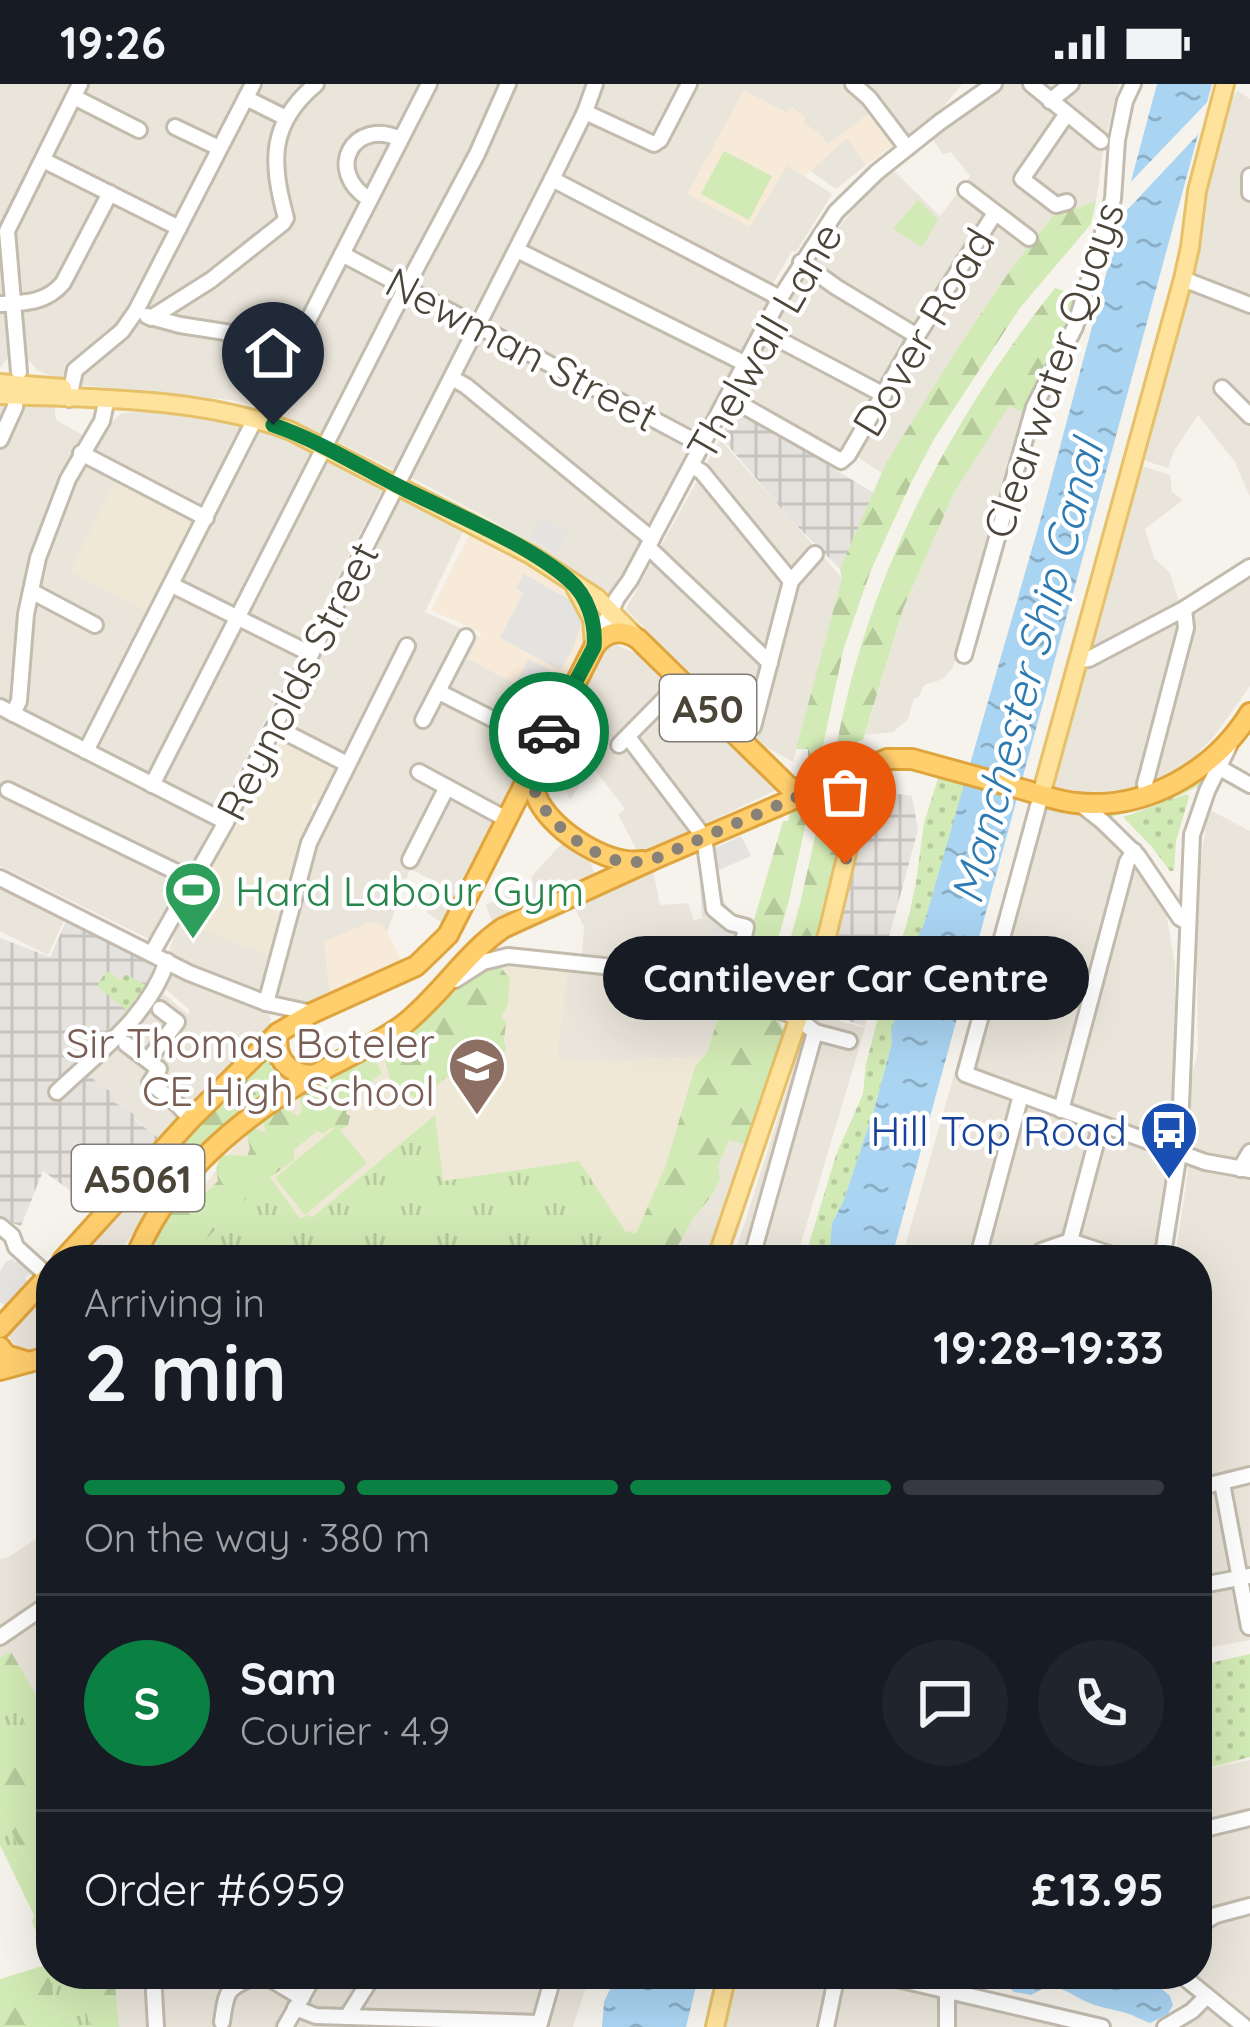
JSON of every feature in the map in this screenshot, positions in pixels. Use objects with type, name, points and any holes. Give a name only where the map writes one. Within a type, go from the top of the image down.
[{"type":"highway","name":"A50","points":[[594,647],[613,632],[638,639],[788,786],[807,793]]},
{"type":"highway","name":"Thelwall Lane","points":[[416,966],[448,934],[594,647]]},
{"type":"highway","points":[[532,764],[540,803],[564,830],[592,849],[627,863],[654,859],[887,759],[911,759],[1078,803],[1119,801],[1209,767],[1250,713]]},
{"type":"highway","name":"A50","points":[[773,808],[782,792],[778,776]]},
{"type":"highway","name":"A5061","points":[[143,1245],[189,1175],[220,1144],[280,1096],[398,1028],[485,941],[503,928],[654,859]]},
{"type":"highway","points":[[416,966],[433,972],[442,989]]},
{"type":"highway","name":"A5061","points":[[77,1245],[191,1119],[278,1033],[416,966]]},
{"type":"highway","points":[[278,1033],[277,1053],[282,1063],[299,1074],[315,1075]]},
{"type":"highway","points":[[248,1060],[266,1059],[280,1069],[284,1087],[280,1096]]},
{"type":"highway","points":[[0,1328],[36,1290]]},
{"type":"highway","points":[[0,1347],[15,1359],[29,1362]]},
{"type":"highway","points":[[0,1370],[36,1360]]},
{"type":"main road","points":[[1033,792],[1078,660],[1183,279],[1197,191],[1225,84]]},
{"type":"main road","name":"A50","points":[[10,386],[212,411],[260,412],[511,543],[570,580],[616,615],[638,639]]},
{"type":"main road","points":[[570,580],[590,612],[594,647]]},
{"type":"main road","points":[[721,1245],[832,917],[853,828],[855,802],[844,776]]},
{"type":"main road","points":[[715,2027],[724,1989]]},
{"type":"street","points":[[70,394],[80,364],[144,314],[211,280],[284,223],[275,155],[286,118],[316,84]]},
{"type":"street","points":[[86,751],[429,84]]},
{"type":"street","points":[[152,785],[477,154],[508,84]]},
{"type":"street","name":"Reynolds Street","points":[[152,953],[226,822],[517,250],[595,84]]},
{"type":"street","points":[[585,112],[656,144],[688,84]]},
{"type":"street","points":[[853,84],[907,148]]},
{"type":"street","name":"Thelwall Lane","points":[[594,647],[616,615],[627,585],[801,262],[847,200],[907,148],[994,84]]},
{"type":"street","points":[[1031,84],[1066,115],[1098,133]]},
{"type":"street","points":[[1050,101],[1071,84]]},
{"type":"street","name":"Clearwater Quays","points":[[964,655],[1034,407],[1075,327],[1113,199],[1117,140],[1133,84]]},
{"type":"street","points":[[0,440],[15,407],[3,231],[77,90],[139,130]]},
{"type":"street","points":[[144,314],[179,228],[250,91],[286,118]]},
{"type":"street","points":[[1066,115],[1022,179],[1056,205],[1067,202]]},
{"type":"street","points":[[175,127],[219,148]]},
{"type":"street","points":[[369,199],[348,179],[350,150],[370,134],[400,139]]},
{"type":"street","points":[[43,160],[179,228]]},
{"type":"street","points":[[1250,178],[1250,193]]},
{"type":"street","points":[[552,179],[780,298]]},
{"type":"street","name":"Dover Road","points":[[966,190],[1029,238]]},
{"type":"street","points":[[6,304],[53,295],[110,193]]},
{"type":"street","name":"Dover Road","points":[[728,397],[841,461],[995,213]]},
{"type":"street","points":[[517,250],[746,364]]},
{"type":"street","name":"Newman Street","points":[[342,254],[703,445]]},
{"type":"street","points":[[801,262],[917,336]]},
{"type":"street","points":[[1183,279],[1250,305]]},
{"type":"street","points":[[144,314],[180,326],[296,343]]},
{"type":"street","points":[[763,331],[884,395]]},
{"type":"street","points":[[452,378],[650,543],[770,663]]},
{"type":"street","points":[[1222,388],[1250,416]]},
{"type":"street","points":[[103,398],[102,421],[81,452],[51,521],[31,591],[19,701],[7,710],[226,822]]},
{"type":"street","points":[[81,452],[206,518]]},
{"type":"street","points":[[692,466],[702,472],[791,581]]},
{"type":"street","points":[[753,727],[791,581],[815,554]]},
{"type":"street","points":[[1078,660],[1089,659],[1184,609],[1250,567]]},
{"type":"street","points":[[172,585],[311,654]]},
{"type":"street","points":[[31,591],[95,625]]},
{"type":"street","points":[[1147,794],[1145,784],[1186,628],[1184,609]]},
{"type":"street","points":[[423,720],[466,637]]},
{"type":"street","points":[[266,1003],[309,843],[407,646]]},
{"type":"street","points":[[681,682],[623,741],[704,837],[714,909],[730,923],[746,927],[734,987]]},
{"type":"street","points":[[439,692],[542,744]]},
{"type":"street","points":[[274,727],[347,764]]},
{"type":"street","points":[[1164,1245],[1179,1153],[1192,835],[1207,791],[1209,767],[1250,785]]},
{"type":"street","points":[[419,772],[506,819]]},
{"type":"street","points":[[410,860],[447,787]]},
{"type":"street","points":[[8,790],[191,879]]},
{"type":"street","points":[[1033,792],[965,1074],[1205,1162],[1245,1169],[1250,1153]]},
{"type":"street","points":[[1078,803],[1134,851],[1187,922]]},
{"type":"street","points":[[1061,1110],[1127,862],[1134,851]]},
{"type":"street","points":[[0,878],[167,961],[266,1003],[312,1013]]},
{"type":"street","points":[[442,989],[483,962],[508,956],[631,970],[734,987],[800,1018],[815,1032],[849,1041]]},
{"type":"street","points":[[57,1092],[134,1018],[160,982],[167,961]]},
{"type":"street","points":[[266,1003],[279,1014],[278,1033]]},
{"type":"street","points":[[148,1060],[177,1022],[160,1009]]},
{"type":"street","points":[[755,1245],[815,1032]]},
{"type":"street","points":[[126,1044],[159,1069],[150,1083],[191,1119]]},
{"type":"street","points":[[774,1091],[796,1098]]},
{"type":"street","points":[[981,1245],[1021,1095]]},
{"type":"street","points":[[1070,1240],[1101,1124]]},
{"type":"street","points":[[0,1226],[36,1263]]},
{"type":"street","points":[[1057,1245],[1070,1240],[1084,1245]]},
{"type":"street","points":[[1212,1485],[1250,1474]]},
{"type":"street","points":[[1222,1483],[1245,1576],[1249,1627]]},
{"type":"street","points":[[1212,1583],[1245,1576]]},
{"type":"street","points":[[0,1637],[36,1612]]},
{"type":"street","points":[[1212,1827],[1250,1818]]},
{"type":"street","points":[[1212,1917],[1250,1906]]},
{"type":"street","points":[[154,1989],[157,2027]]},
{"type":"street","points":[[222,2022],[226,1994],[234,1989]]},
{"type":"street","points":[[280,1989],[316,2016],[540,2023],[550,1989]]},
{"type":"street","points":[[285,2027],[306,1989]]},
{"type":"street","points":[[347,2017],[365,1989]]},
{"type":"street","points":[[826,2027],[834,1989]]},
{"type":"street","points":[[935,1989],[1102,2027]]},
{"type":"street","points":[[1198,1989],[1245,2027]]},
{"type":"street","points":[[947,1993],[947,2027]]},
{"type":"street","points":[[1165,2027],[1207,1996]]},
{"type":"shaded area","points":[[0,84],[962,84],[938,113],[894,145],[869,114],[828,144],[802,123],[805,118],[792,107],[787,113],[743,90],[788,166],[832,194],[774,282],[770,299],[686,460],[611,594],[493,521],[271,410],[230,400],[71,384],[37,370],[30,361],[9,356],[0,368]]},
{"type":"shaded area","points":[[1004,84],[1119,84],[1096,201],[1053,216],[1011,269],[883,474],[843,447],[838,454],[736,396],[787,302],[868,190],[893,170],[940,216],[970,176],[951,152],[943,154],[932,139]]},
{"type":"shaded area","points":[[744,90],[786,113],[791,107],[828,144],[869,114],[894,145],[866,165],[847,138],[805,176],[787,166],[750,227],[687,194]]},
{"type":"shaded area","points":[[1238,91],[1250,99],[1250,497],[1235,462],[1198,415],[1168,468],[1143,460],[1224,106]]},
{"type":"shaded area","points":[[847,137],[866,165],[836,189],[809,170]]},
{"type":"shaded area","points":[[0,402],[54,402],[56,420],[84,436],[74,456],[200,520],[89,451],[103,429],[122,413],[188,409],[263,424],[382,490],[153,941],[0,866]]},
{"type":"shaded area","points":[[1009,405],[1027,414],[960,651],[943,679],[924,685],[914,698],[908,719],[893,732],[865,735],[903,609],[954,493]]},
{"type":"shaded area","points":[[734,409],[874,493],[840,569],[790,519],[721,437]]},
{"type":"shaded area","points":[[720,439],[842,578],[793,762],[753,740],[626,609]]},
{"type":"shaded area","points":[[1139,465],[1170,475],[1172,492],[1183,500],[1145,529],[1154,558],[1170,573],[1179,602],[1196,614],[1250,577],[1250,686],[1185,767],[1124,790],[1082,792],[1050,786]]},
{"type":"shaded area","points":[[117,477],[200,519],[152,615],[70,571]]},
{"type":"shaded area","points":[[403,495],[463,532],[425,612],[479,637],[468,659],[552,703],[444,924],[426,912],[434,881],[410,869],[387,932],[382,925],[330,997],[307,1007],[168,955],[179,920],[281,960],[305,871],[358,762],[286,727]]},
{"type":"shaded area","points":[[541,518],[568,533],[555,553],[530,537]]},
{"type":"shaded area","points":[[470,533],[542,569],[582,604],[587,635],[552,703],[468,659],[481,633],[431,610]]},
{"type":"shaded area","points":[[524,574],[571,601],[582,621],[560,670],[500,638],[523,593],[516,588]]},
{"type":"shaded area","points":[[605,640],[642,656],[776,790],[639,855],[618,814],[625,809],[592,766],[570,800],[564,786],[536,767]]},
{"type":"shaded area","points":[[529,659],[562,677],[549,701],[516,682]]},
{"type":"shaded area","points":[[281,741],[335,770],[319,802],[311,805],[313,812],[284,901],[278,903],[281,912],[270,956],[179,920],[247,810]]},
{"type":"shaded area","points":[[880,791],[912,796],[918,830],[865,1026],[808,1009],[838,917],[864,811]]},
{"type":"shaded area","points":[[1033,799],[1087,813],[1129,853],[1164,900],[1175,965],[1171,1200],[1158,1245],[905,1245]]},
{"type":"shaded area","points":[[1208,809],[1250,831],[1250,1640],[1212,1647],[1212,1245],[1177,1245],[1192,1142],[1182,1138],[1198,1051],[1196,895]]},
{"type":"shaded area","points":[[741,836],[751,856],[712,873],[710,850]]},
{"type":"shaded area","points":[[565,840],[586,853],[596,876],[494,927],[486,905],[533,881],[531,877]]},
{"type":"shaded area","points":[[652,865],[660,905],[688,903],[694,921],[709,916],[715,946],[707,986],[582,955],[584,927],[571,901]]},
{"type":"shaded area","points":[[0,880],[67,914],[48,955],[0,931]]},
{"type":"shaded area","points":[[717,885],[730,913],[754,920],[739,988],[709,982],[715,946],[709,917],[702,917],[700,886]]},
{"type":"shaded area","points":[[69,915],[137,952],[157,971],[147,986],[125,975],[122,980],[130,1013],[86,1070],[115,1094],[114,1102],[164,1142],[104,1215],[43,1171],[21,1226],[0,1219],[0,938],[50,957]]},
{"type":"shaded area","points":[[370,922],[383,925],[403,963],[330,997],[324,942]]},
{"type":"shaded area","name":"Sir Thomas Boteler CE High School","points":[[495,962],[568,969],[557,1059],[711,1057],[637,1245],[159,1245],[240,1139],[288,1095],[411,1027],[446,1001],[468,976]]},
{"type":"shaded area","points":[[568,969],[645,978],[732,1002],[711,1057],[556,1059]]},
{"type":"shaded area","points":[[173,973],[264,1006],[271,1019],[267,1032],[164,1142],[114,1102],[115,1094],[86,1070],[160,991],[188,1014],[190,1010],[163,987]]},
{"type":"shaded area","points":[[811,1013],[865,1028],[800,1245],[738,1245]]},
{"type":"shaded area","points":[[731,1140],[747,1145],[712,1245],[678,1245],[720,1179],[717,1167]]},
{"type":"shaded area","points":[[149,1176],[164,1192],[124,1245],[94,1245],[89,1240]]},
{"type":"shaded area","points":[[13,1259],[32,1271],[25,1278],[29,1283],[7,1307],[0,1302],[0,1272]]},
{"type":"shaded area","points":[[36,1296],[36,1352],[23,1354],[5,1332]]},
{"type":"shaded area","points":[[36,1539],[36,1695],[11,1653],[0,1658],[0,1559]]},
{"type":"shaded area","points":[[1250,1760],[1250,2027],[1164,2027],[1211,2004],[1202,1989],[1212,1989],[1212,1768]]},
{"type":"shaded area","points":[[115,1989],[299,1989],[277,2027],[119,2027]]},
{"type":"shaded area","points":[[319,1989],[585,1989],[573,2027],[297,2027]]},
{"type":"shaded area","points":[[729,1989],[945,1989],[942,2000],[1072,2027],[720,2027]]},
{"type":"green space","points":[[724,151],[772,176],[749,220],[701,194]]},
{"type":"green space","points":[[918,200],[938,220],[922,247],[893,229]]},
{"type":"green space","points":[[1096,201],[1091,224],[1020,308],[934,439],[910,485],[871,570],[844,647],[816,778],[808,749],[796,749],[842,578],[840,569],[886,463],[1011,269],[1053,216]]},
{"type":"green space","points":[[1055,288],[1077,298],[1038,379],[1027,414],[1009,406],[954,493],[903,609],[863,740],[857,742],[855,756],[833,767],[864,637],[913,513],[977,397]]},
{"type":"green space","points":[[939,775],[966,783],[914,944],[874,1110],[832,1223],[830,1245],[809,1245],[836,1155],[863,1094],[866,1064],[908,920],[924,823]]},
{"type":"green space","points":[[1197,779],[1203,784],[1170,800],[1189,797],[1176,841],[1174,871],[1123,817],[1160,804],[1106,818],[1103,814],[1103,810]]},
{"type":"green space","points":[[824,797],[844,809],[845,822],[826,907],[800,988],[790,996],[774,997],[800,904]]},
{"type":"green space","points":[[811,800],[763,993],[741,980],[754,920],[783,821]]},
{"type":"green space","points":[[500,966],[510,979],[508,1004],[501,1017],[506,1022],[506,1050],[500,1067],[490,1070],[488,1078],[459,1082],[446,1077],[419,1100],[391,1082],[381,1048],[411,1031],[472,976]]},
{"type":"green space","points":[[106,971],[121,980],[126,974],[147,986],[130,1013],[97,986]]},
{"type":"green space","points":[[725,997],[759,1007],[755,1016],[769,1014],[780,1022],[785,1035],[747,1145],[730,1140],[718,1166],[720,1179],[678,1245],[620,1245],[628,1231],[636,1234],[666,1165],[695,1067],[707,1053]]},
{"type":"green space","points":[[371,1053],[382,1073],[347,1101],[348,1125],[323,1134],[317,1131],[294,1150],[294,1160],[268,1179],[298,1219],[314,1218],[304,1245],[157,1245],[152,1236],[164,1218],[218,1181],[221,1155],[247,1156],[247,1135],[255,1128],[266,1133],[263,1122],[272,1112],[285,1108],[298,1116],[302,1111],[299,1094]]},
{"type":"green space","points":[[254,1059],[266,1059],[280,1069],[284,1087],[170,1199],[149,1176]]},
{"type":"green space","points":[[435,1115],[443,1181],[579,1161],[633,1243],[200,1245],[269,1176],[304,1224]]},
{"type":"green space","points":[[337,1126],[367,1163],[305,1215],[275,1178]]},
{"type":"green space","points":[[11,1652],[36,1694],[36,1879],[0,1810],[0,1755],[21,1732],[0,1673],[0,1658]]},
{"type":"green space","points":[[1250,1654],[1250,1757],[1212,1767],[1212,1663]]},
{"type":"green space","points":[[0,1673],[25,1722],[21,1732],[27,1745],[0,1762]]},
{"type":"green space","points":[[0,1810],[36,1879],[36,1932],[34,1916],[0,1845]]},
{"type":"green space","points":[[36,1968],[36,1989],[53,1989],[58,2027],[0,2027],[0,1979]]},
{"type":"green space","points":[[53,1989],[77,1989],[87,1997],[90,2027],[58,2027]]},
{"type":"green space","points":[[68,1989],[115,1989],[119,2027],[90,2027],[85,2005]]},
{"type":"water","name":"Manchester Ship Canal","points":[[1157,84],[1212,84],[895,1245],[830,1245],[832,1223],[874,1110],[914,944],[924,924],[1042,514]]},
{"type":"water","points":[[610,1989],[695,1989],[686,2027],[602,2027]]},
{"type":"water","points":[[1010,1989],[1044,1989],[1031,1995]]},
{"type":"water","points":[[1060,1989],[1162,1989],[1173,2005],[1168,2014],[1150,2023]]},
{"type":"pier","points":[[1215,94],[1206,126],[1113,225],[1122,191]]},
{"type":"way so far","points":[[549,732],[532,764],[534,790],[544,810],[564,830],[606,856],[627,863],[654,859],[836,780],[855,802],[845,864]]},
{"type":"place","name":"Cantilever Car Centre","points":[[845,864]]},
{"type":"place","name":"Hard Labour Gym","points":[[193,941]]},
{"type":"place","name":"Sir Thomas Boteler CE High School","points":[[477,1117]]},
{"type":"place","name":"Hill Top Road","points":[[1169,1181]]},
{"type":"route","points":[[273,425],[500,538],[570,580],[590,612],[594,647],[549,732]]}]
